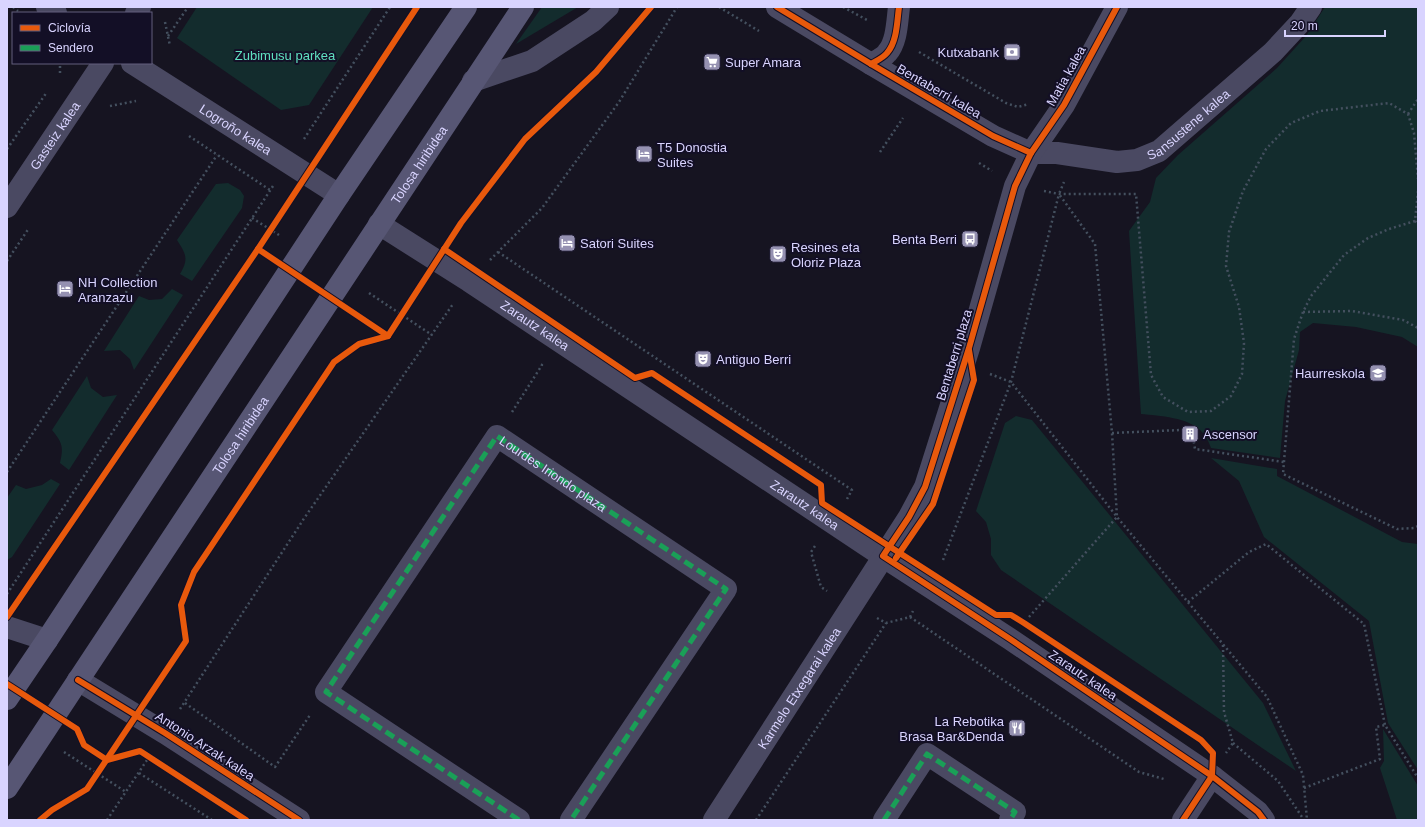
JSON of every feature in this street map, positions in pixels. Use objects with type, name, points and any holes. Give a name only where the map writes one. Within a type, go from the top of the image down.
[{"type":"main road","points":[[7,699],[339,195],[466,7]]},
{"type":"main road","name":"Tolosa hiribidea","points":[[7,788],[523,7]]},
{"type":"street","points":[[473,81],[532,61],[593,21],[608,7]]},
{"type":"street","name":"Bentaberri kalea","points":[[777,7],[993,136],[1031,152]]},
{"type":"street","points":[[871,64],[886,55],[891,48],[895,36],[899,7]]},
{"type":"street","name":"Matia kalea","points":[[1031,152],[1064,105],[1117,7]]},
{"type":"street","name":"Sansustene kalea","points":[[1031,152],[1057,153],[1117,162],[1137,160],[1159,151],[1273,52],[1300,24],[1311,7]]},
{"type":"street","name":"Gasteiz kalea","points":[[7,207],[102,64]]},
{"type":"street","name":"Logroño kalea","points":[[134,64],[339,195]]},
{"type":"street","name":"Bentaberri plaza","points":[[883,556],[909,517],[924,487],[969,348],[1015,186],[1031,152]]},
{"type":"street","name":"Zarautz kalea","points":[[379,224],[469,281],[1010,639],[1207,783],[1258,812],[1264,820]]},
{"type":"street","name":"Lourdes Iriondo plaza","points":[[326,692],[497,436],[726,589],[571,820]]},
{"type":"street","name":"Karmelo Etxegarai kalea","points":[[714,820],[883,556]]},
{"type":"street","points":[[7,627],[47,640]]},
{"type":"street","name":"Antonio Arzak kalea","points":[[78,680],[165,733],[299,820]]},
{"type":"street","points":[[326,692],[519,820]]},
{"type":"street","points":[[884,820],[927,754],[1015,812],[1010,820]]},
{"type":"street","points":[[1183,820],[1207,783]]},
{"type":"path","points":[[168,37],[188,7]]},
{"type":"path","points":[[7,594],[390,7]]},
{"type":"path","points":[[107,820],[139,773],[147,756],[165,733],[185,703],[305,517],[469,281],[542,208],[619,102],[677,7]]},
{"type":"path","points":[[164,16],[170,46]]},
{"type":"path","points":[[917,51],[1006,103],[1018,107],[1032,103]]},
{"type":"path","points":[[56,79],[60,72],[60,64]]},
{"type":"path","points":[[7,149],[47,92]]},
{"type":"path","points":[[1408,114],[1418,99]]},
{"type":"path","points":[[108,106],[136,101],[142,105]]},
{"type":"path","points":[[1059,194],[1136,194],[1151,376],[1163,397],[1188,412],[1211,411],[1230,396],[1242,374],[1244,343],[1240,314],[1226,266],[1229,232],[1243,191],[1266,149],[1291,123],[1320,111],[1389,103],[1408,114],[1414,133],[1418,179]]},
{"type":"path","points":[[880,152],[903,118]]},
{"type":"path","points":[[186,134],[270,190]]},
{"type":"path","points":[[7,472],[217,155]]},
{"type":"path","points":[[930,586],[936,577],[1011,382],[1059,194],[1075,156]]},
{"type":"path","points":[[1418,191],[1415,221],[1418,225]]},
{"type":"path","points":[[1029,617],[1117,517],[1112,433],[1095,244],[1059,194]]},
{"type":"path","points":[[252,218],[284,238]]},
{"type":"path","points":[[1415,221],[1389,228],[1368,238],[1344,255],[1311,296],[1303,312],[1294,339],[1283,474],[1397,529],[1414,528],[1418,526]]},
{"type":"path","points":[[267,236],[275,224]]},
{"type":"path","points":[[362,289],[400,318],[432,334]]},
{"type":"path","points":[[400,318],[406,309]]},
{"type":"path","points":[[1303,312],[1352,311],[1403,320],[1418,328]]},
{"type":"path","points":[[497,436],[542,365],[535,361]]},
{"type":"path","points":[[986,373],[1011,382],[1117,517],[1267,697],[1303,775],[1306,820]]},
{"type":"path","points":[[1112,433],[1181,430],[1192,432],[1195,449],[1284,462]]},
{"type":"path","points":[[1188,602],[1249,552],[1266,544],[1364,624],[1385,725],[1418,778]]},
{"type":"path","points":[[7,584],[11,587]]},
{"type":"path","points":[[910,617],[1139,772],[1207,783],[1233,743]]},
{"type":"path","points":[[756,820],[886,623]]},
{"type":"path","points":[[1223,644],[1224,712],[1233,743],[1278,781],[1306,820]]},
{"type":"path","points":[[185,703],[275,767],[326,692]]},
{"type":"path","points":[[1304,788],[1380,759],[1376,727],[1385,725]]},
{"type":"path","points":[[60,749],[126,792]]},
{"type":"path","points":[[147,756],[156,761]]},
{"type":"path","points":[[139,773],[212,820]]},
{"type":"green space","name":"Zubimusu parkea","points":[[197,7],[373,7],[309,105],[281,110],[177,38]]},
{"type":"green space","points":[[542,7],[578,7],[516,44]]},
{"type":"green space","points":[[1325,7],[1418,7],[1418,347],[1402,337],[1356,327],[1313,323],[1300,332],[1299,350],[1285,401],[1280,458],[1211,448],[1204,434],[1190,423],[1173,418],[1141,414],[1129,231],[1150,202],[1156,178],[1178,155],[1277,68],[1306,36]]},
{"type":"green space","points":[[228,183],[240,190],[244,196],[242,208],[192,281],[180,274],[185,264],[185,257],[183,249],[177,240],[216,184]]},
{"type":"green space","points":[[172,289],[183,295],[134,370],[130,359],[120,350],[104,351],[139,296],[149,300],[162,299]]},
{"type":"green space","points":[[87,376],[91,388],[103,397],[117,395],[69,470],[60,463],[62,449],[60,441],[52,430]]},
{"type":"green space","points":[[1016,416],[1032,420],[1263,703],[1296,771],[1001,570],[991,555],[991,539],[986,522],[976,511],[1005,423]]},
{"type":"green space","points":[[1211,458],[1277,469],[1277,476],[1402,542],[1418,544],[1418,770],[1388,723],[1369,621],[1264,537],[1239,481]]},
{"type":"green space","points":[[51,479],[60,484],[12,557],[7,560],[7,498],[16,485],[26,489],[42,485]]},
{"type":"green space","points":[[1383,729],[1418,786],[1418,820],[1397,820],[1380,768],[1384,761]]},
{"type":"marked path","points":[[519,820],[326,692],[497,436],[726,589],[571,820]]},
{"type":"marked path","points":[[884,820],[927,754],[1015,812],[1010,820]]},
{"type":"cycle path","points":[[7,617],[258,249],[417,7]]},
{"type":"cycle path","points":[[40,820],[52,810],[87,789],[186,641],[181,605],[194,572],[334,362],[359,344],[388,336],[461,223],[525,139],[596,72],[651,7]]},
{"type":"cycle path","points":[[777,7],[993,136],[1031,153]]},
{"type":"cycle path","points":[[871,64],[884,56],[893,43],[899,7]]},
{"type":"cycle path","points":[[1117,7],[1064,105],[1031,153],[1015,186],[969,348],[925,487],[909,517],[883,556],[1010,639],[1212,776],[1258,812],[1264,820]]},
{"type":"cycle path","points":[[258,249],[388,336]]},
{"type":"cycle path","points":[[444,249],[635,378],[652,373],[821,485],[822,503],[996,615],[1011,615],[1024,623],[1201,740],[1213,753],[1212,776],[1183,820]]},
{"type":"cycle path","points":[[896,558],[933,504],[974,380],[969,350]]},
{"type":"cycle path","points":[[78,680],[165,733],[299,820]]},
{"type":"cycle path","points":[[7,684],[77,729],[84,745],[107,760],[140,751],[246,820]]},
{"type":"place","name":"Kutxabank","points":[[1012,52]]},
{"type":"place","name":"Super Amara","points":[[712,62]]},
{"type":"place","name":"T5 Donostia Suites","points":[[644,154]]},
{"type":"place","name":"Benta Berri","points":[[970,239]]},
{"type":"place","name":"Satori Suites","points":[[567,243]]},
{"type":"place","name":"Resines eta Oloriz Plaza","points":[[778,254]]},
{"type":"place","name":"NH Collection Aranzazu","points":[[65,289]]},
{"type":"place","name":"Antiguo Berri","points":[[703,359]]},
{"type":"place","name":"Haurreskola","points":[[1378,373]]},
{"type":"place","name":"Ascensor","points":[[1190,434]]},
{"type":"place","name":"La Rebotika Brasa Bar&Denda","points":[[1017,728]]}]
